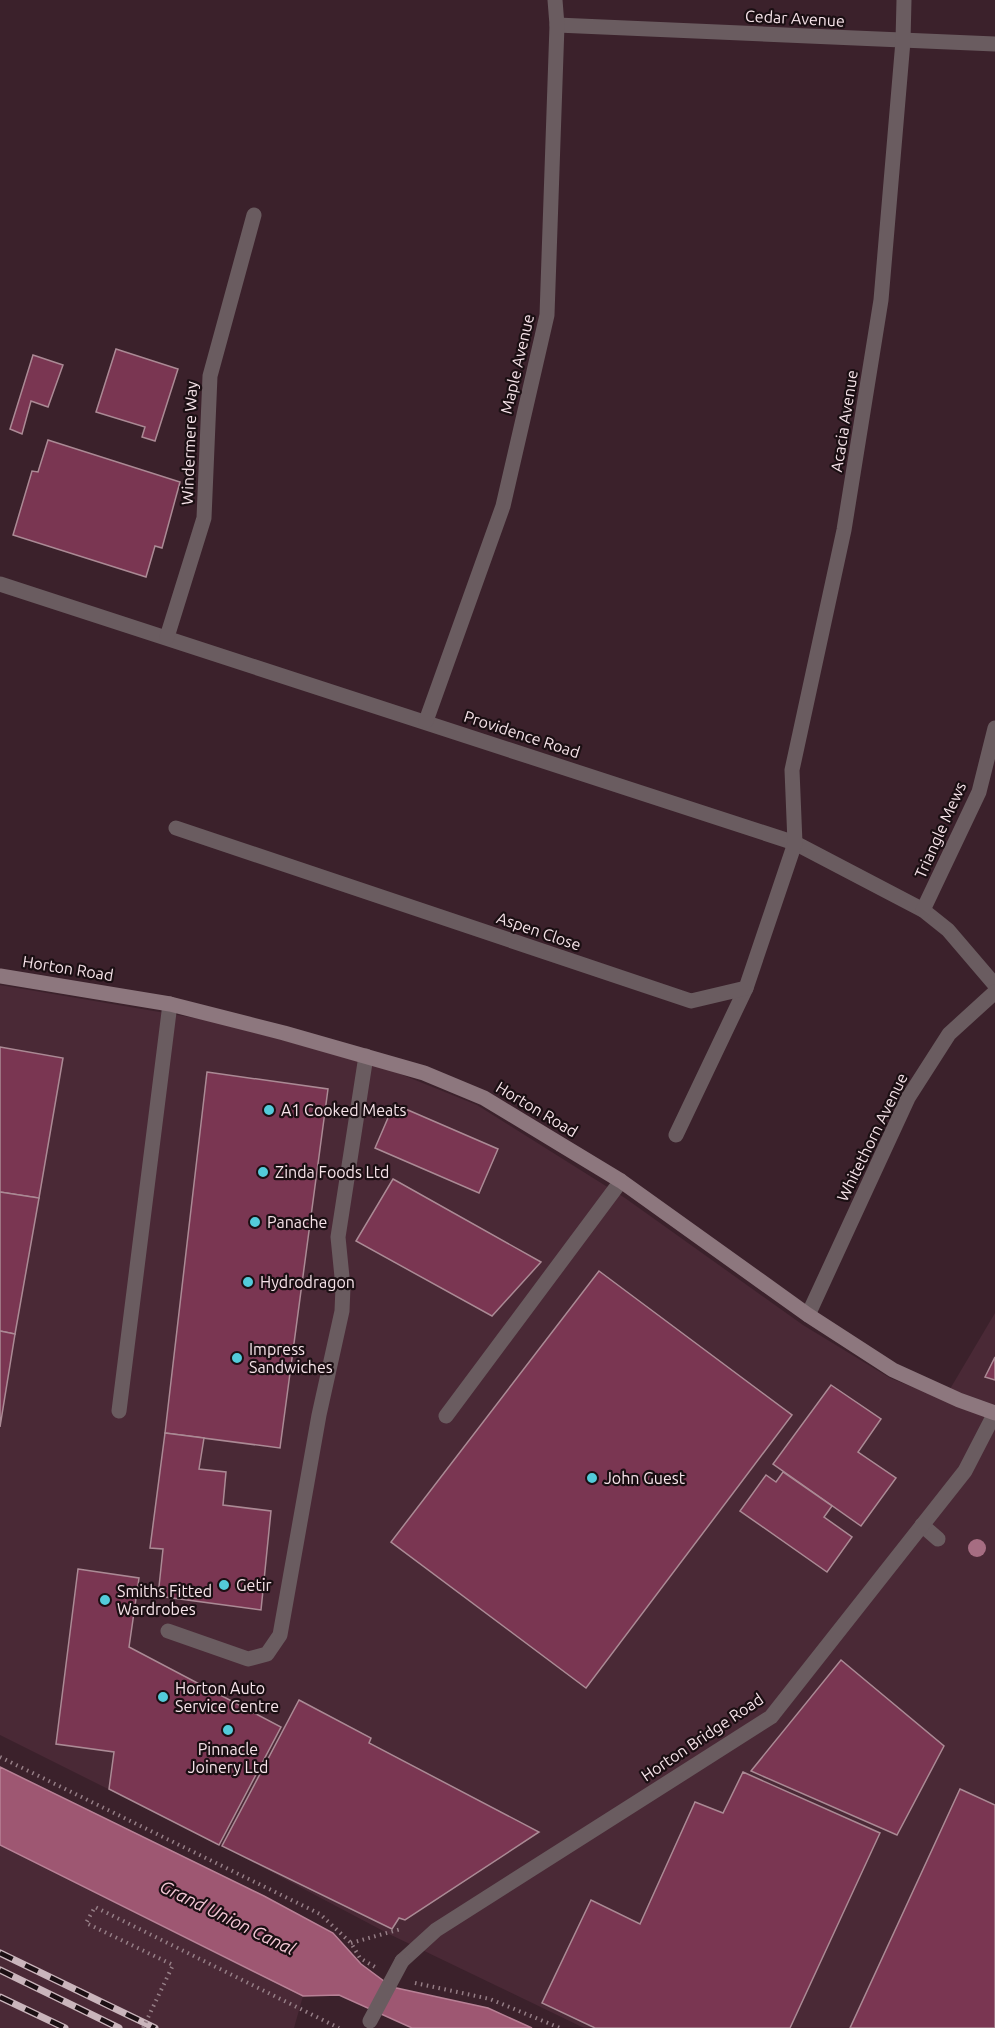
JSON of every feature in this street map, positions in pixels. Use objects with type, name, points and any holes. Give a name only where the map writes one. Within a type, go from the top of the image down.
[{"type":"street","name":"Maple Avenue","points":[[426,721],[502,506],[547,315],[557,25],[555,0]]},
{"type":"street","name":"Acacia Avenue","points":[[795,843],[792,770],[844,530],[881,300],[903,41],[904,0]]},
{"type":"street","name":"Cedar Avenue","points":[[557,25],[995,44]]},
{"type":"street","name":"Windermere Way","points":[[167,637],[204,518],[210,376],[254,214]]},
{"type":"street","name":"Providence Road","points":[[0,584],[795,843],[923,910],[948,930],[995,986]]},
{"type":"street","name":"Triangle Mews","points":[[923,910],[979,792],[995,728]]},
{"type":"street","name":"Aspen Close","points":[[176,828],[691,1001],[746,988]]},
{"type":"street","points":[[676,1135],[746,988],[795,843]]},
{"type":"street","name":"Horton Road","points":[[0,976],[170,1004],[424,1073],[484,1098],[621,1180],[808,1315],[893,1370],[959,1400],[995,1413]]},
{"type":"street","name":"Whitethorn Avenue","points":[[808,1315],[908,1098],[949,1034],[995,992]]},
{"type":"street","points":[[118,1411],[170,1004]]},
{"type":"street","points":[[168,1631],[248,1659],[267,1654],[280,1635],[319,1415],[342,1311],[343,1287],[338,1238],[366,1056]]},
{"type":"street","points":[[446,1416],[621,1180]]},
{"type":"street","name":"Horton Bridge Road","points":[[370,2024],[402,1961],[436,1930],[771,1717],[965,1471],[995,1413]]},
{"type":"street","points":[[922,1525],[938,1539]]},
{"type":"path","points":[[0,1756],[320,1914],[351,1943],[401,1929]]},
{"type":"path","points":[[143,2028],[173,1965],[86,1923],[95,1907],[339,2028]]},
{"type":"path","points":[[408,1982],[490,1999],[560,2028]]},
{"type":"shaded area","points":[[0,985],[207,1020],[383,1067],[477,1105],[625,1198],[803,1325],[890,1378],[995,1420],[995,2028],[584,2028],[389,1934],[222,1846],[0,1735]]},
{"type":"shaded area","points":[[995,1313],[995,1405],[950,1389]]},
{"type":"shaded area","points":[[0,1845],[303,1996],[294,2028],[0,2028]]},
{"type":"water","name":"Grand Union Canal","points":[[0,1767],[264,1896],[333,1933],[361,1964],[392,1987],[488,2008],[532,2028],[412,2028],[339,1995],[303,1996],[0,1845]]},
{"type":"building","points":[[116,349],[178,369],[155,441],[142,437],[145,427],[96,412]]},
{"type":"building","points":[[33,355],[63,365],[48,407],[31,401],[22,434],[10,429]]},
{"type":"building","points":[[48,440],[180,482],[162,548],[155,546],[146,577],[13,535],[32,471],[38,472]]},
{"type":"building","points":[[0,1047],[63,1058],[39,1198],[0,1192]]},
{"type":"building","points":[[207,1072],[328,1089],[280,1448],[165,1433]]},
{"type":"building","points":[[394,1104],[498,1149],[479,1193],[375,1148]]},
{"type":"building","points":[[393,1179],[541,1262],[492,1316],[356,1241]]},
{"type":"building","points":[[0,1192],[39,1198],[15,1334],[0,1331]]},
{"type":"building","name":"John Guest","points":[[599,1271],[792,1415],[586,1688],[391,1542]]},
{"type":"building","points":[[0,1331],[15,1334],[0,1427]]},
{"type":"building","points":[[995,1357],[995,1380],[985,1377]]},
{"type":"building","points":[[831,1385],[881,1419],[858,1452],[896,1478],[861,1526],[773,1464]]},
{"type":"building","points":[[165,1433],[204,1438],[199,1469],[226,1472],[223,1505],[271,1511],[261,1610],[158,1596],[163,1549],[150,1548]]},
{"type":"building","points":[[783,1472],[832,1506],[824,1517],[852,1537],[827,1572],[740,1511],[766,1475],[776,1482]]},
{"type":"building","points":[[78,1569],[139,1578],[129,1647],[281,1727],[219,1845],[109,1789],[114,1752],[56,1744]]},
{"type":"building","points":[[841,1660],[944,1746],[897,1835],[751,1771]]},
{"type":"building","points":[[299,1700],[371,1738],[369,1743],[539,1832],[405,1920],[399,1918],[392,1929],[222,1846]]},
{"type":"building","points":[[743,1772],[880,1833],[790,2028],[595,2028],[542,2003],[591,1900],[640,1924],[695,1802],[723,1813]]},
{"type":"building","points":[[960,1789],[995,1805],[995,2028],[850,2028]]},
{"type":"railway","points":[[0,1953],[155,2028]]},
{"type":"railway","points":[[0,1970],[119,2028]]},
{"type":"railway","points":[[0,1997],[65,2028]]},
{"type":"place","name":"A1 Cooked Meats","points":[[269,1110]]},
{"type":"place","name":"Zinda Foods Ltd","points":[[263,1172]]},
{"type":"place","name":"Panache","points":[[255,1222]]},
{"type":"place","name":"Hydrodragon","points":[[248,1282]]},
{"type":"place","name":"Impress Sandwiches","points":[[237,1358]]},
{"type":"place","name":"John Guest","points":[[592,1478]]},
{"type":"place","name":"Getir","points":[[224,1585]]},
{"type":"place","name":"Smiths Fitted Wardrobes","points":[[105,1600]]},
{"type":"place","name":"Horton Auto Service Centre","points":[[163,1697]]},
{"type":"place","name":"Pinnacle Joinery Ltd","points":[[228,1730]]}]
